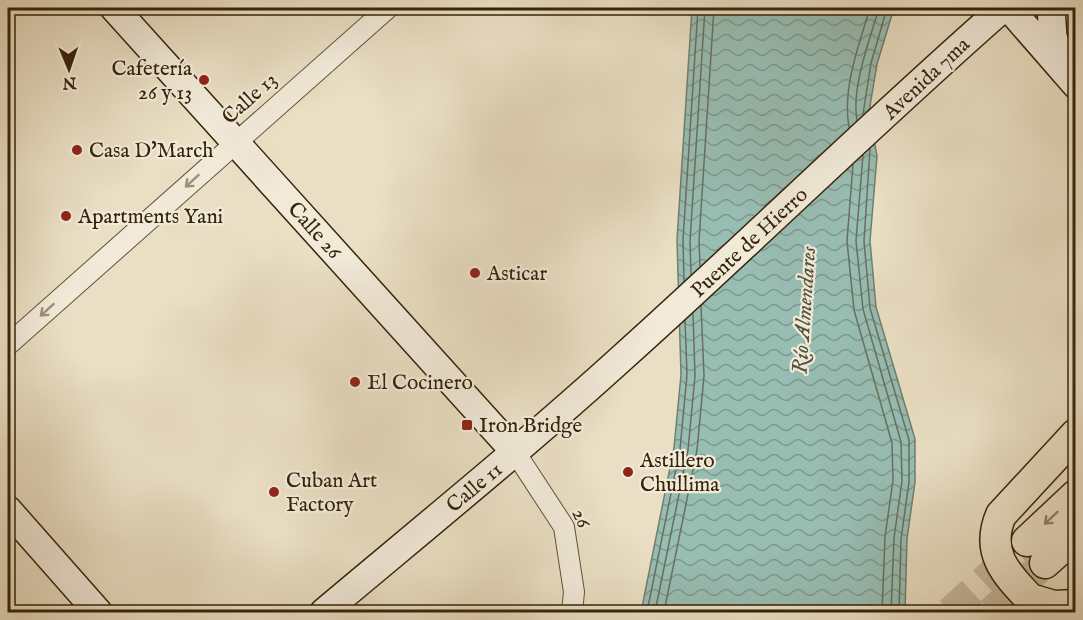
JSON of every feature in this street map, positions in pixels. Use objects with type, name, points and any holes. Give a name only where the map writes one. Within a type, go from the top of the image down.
[{"type":"main road","points":[[1076,434],[1001,515],[995,529],[994,542],[997,560],[1036,606],[1076,605]]},
{"type":"main road","points":[[1076,495],[1036,552],[1076,534]]},
{"type":"street","name":"Calle 26","points":[[114,8],[515,452]]},
{"type":"street","name":"Calle 13","points":[[8,345],[388,8]]},
{"type":"street","name":"Avenida 7ma","points":[[876,126],[930,71],[1003,8]]},
{"type":"street","points":[[1009,8],[1071,80]]},
{"type":"street","points":[[1051,8],[1053,37],[1071,80]]},
{"type":"street","name":"Puente de Hierro","points":[[622,358],[876,126]]},
{"type":"street","name":"Calle 11","points":[[324,612],[515,452],[622,358]]},
{"type":"street","name":"26","points":[[515,452],[564,527],[574,592],[572,612]]},
{"type":"street","points":[[8,510],[98,612]]},
{"type":"water","name":"Río Almendares","points":[[692,8],[894,8],[877,64],[869,112],[877,156],[870,241],[876,307],[915,439],[915,482],[907,539],[905,612],[641,612],[674,448],[681,375],[677,240]]},
{"type":"tunnel","points":[[950,612],[1027,541]]},
{"type":"tunnel","points":[[991,612],[1045,563]]},
{"type":"place","name":"Cafetería 26 y 13","points":[[204,80]]},
{"type":"place","name":"Casa D'March","points":[[77,150]]},
{"type":"place","name":"Apartments Yani","points":[[66,216]]},
{"type":"place","name":"Asticar","points":[[475,273]]},
{"type":"place","name":"El Cocinero","points":[[355,382]]},
{"type":"place","name":"Iron Bridge","points":[[467,425]]},
{"type":"place","name":"Astillero Chullima","points":[[628,472]]},
{"type":"place","name":"Cuban Art Factory","points":[[274,492]]}]
